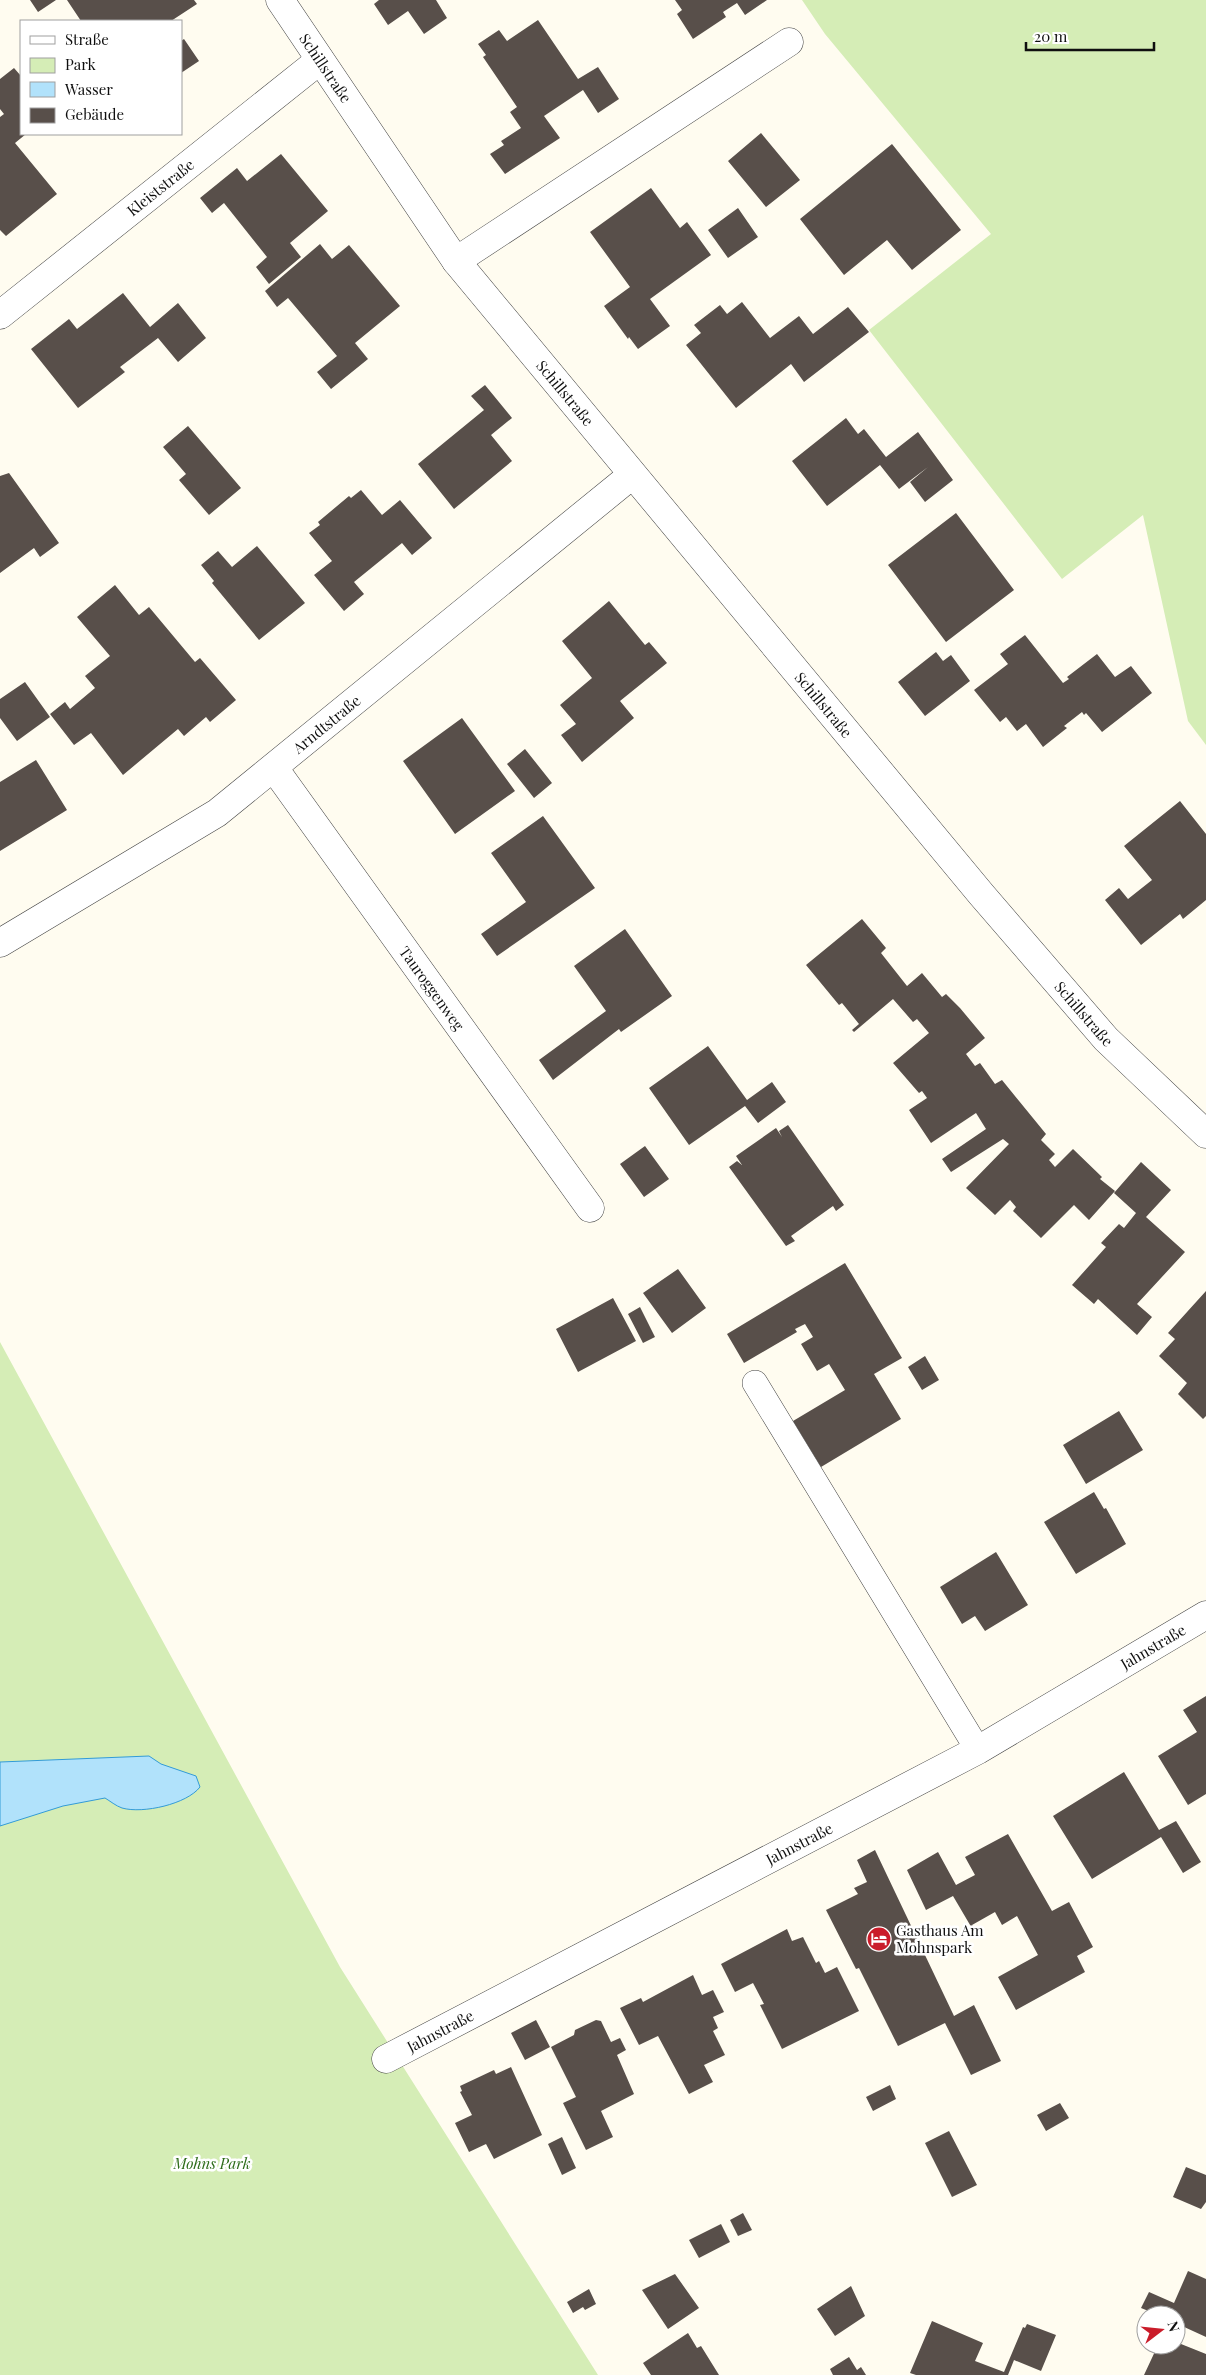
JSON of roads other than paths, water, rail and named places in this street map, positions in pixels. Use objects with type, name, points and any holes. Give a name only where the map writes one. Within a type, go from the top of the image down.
[{"type":"street","name":"Schillstraße","points":[[280,0],[456,261],[981,894],[1106,1039],[1206,1134]]},
{"type":"street","points":[[456,261],[789,42]]},
{"type":"street","name":"Kleiststraße","points":[[0,315],[320,60]]},
{"type":"street","name":"Arndtstraße","points":[[0,944],[217,813],[632,475]]},
{"type":"street","name":"Tauroggenweg","points":[[274,768],[590,1208]]},
{"type":"street","name":"Jahnstraße","points":[[386,2059],[978,1750],[1206,1615]]},
{"type":"lane","points":[[755,1384],[978,1750]]},
{"type":"water","points":[[149,1756],[161,1764],[196,1776],[200,1787],[185,1798],[164,1806],[131,1810],[115,1805],[105,1798],[63,1806],[0,1826],[0,1762]]},
{"type":"place","name":"Gasthaus Am Mohnspark","points":[[879,1939]]},
{"type":"park label","name":"Mohns Park","points":[[212,2163]]}]
